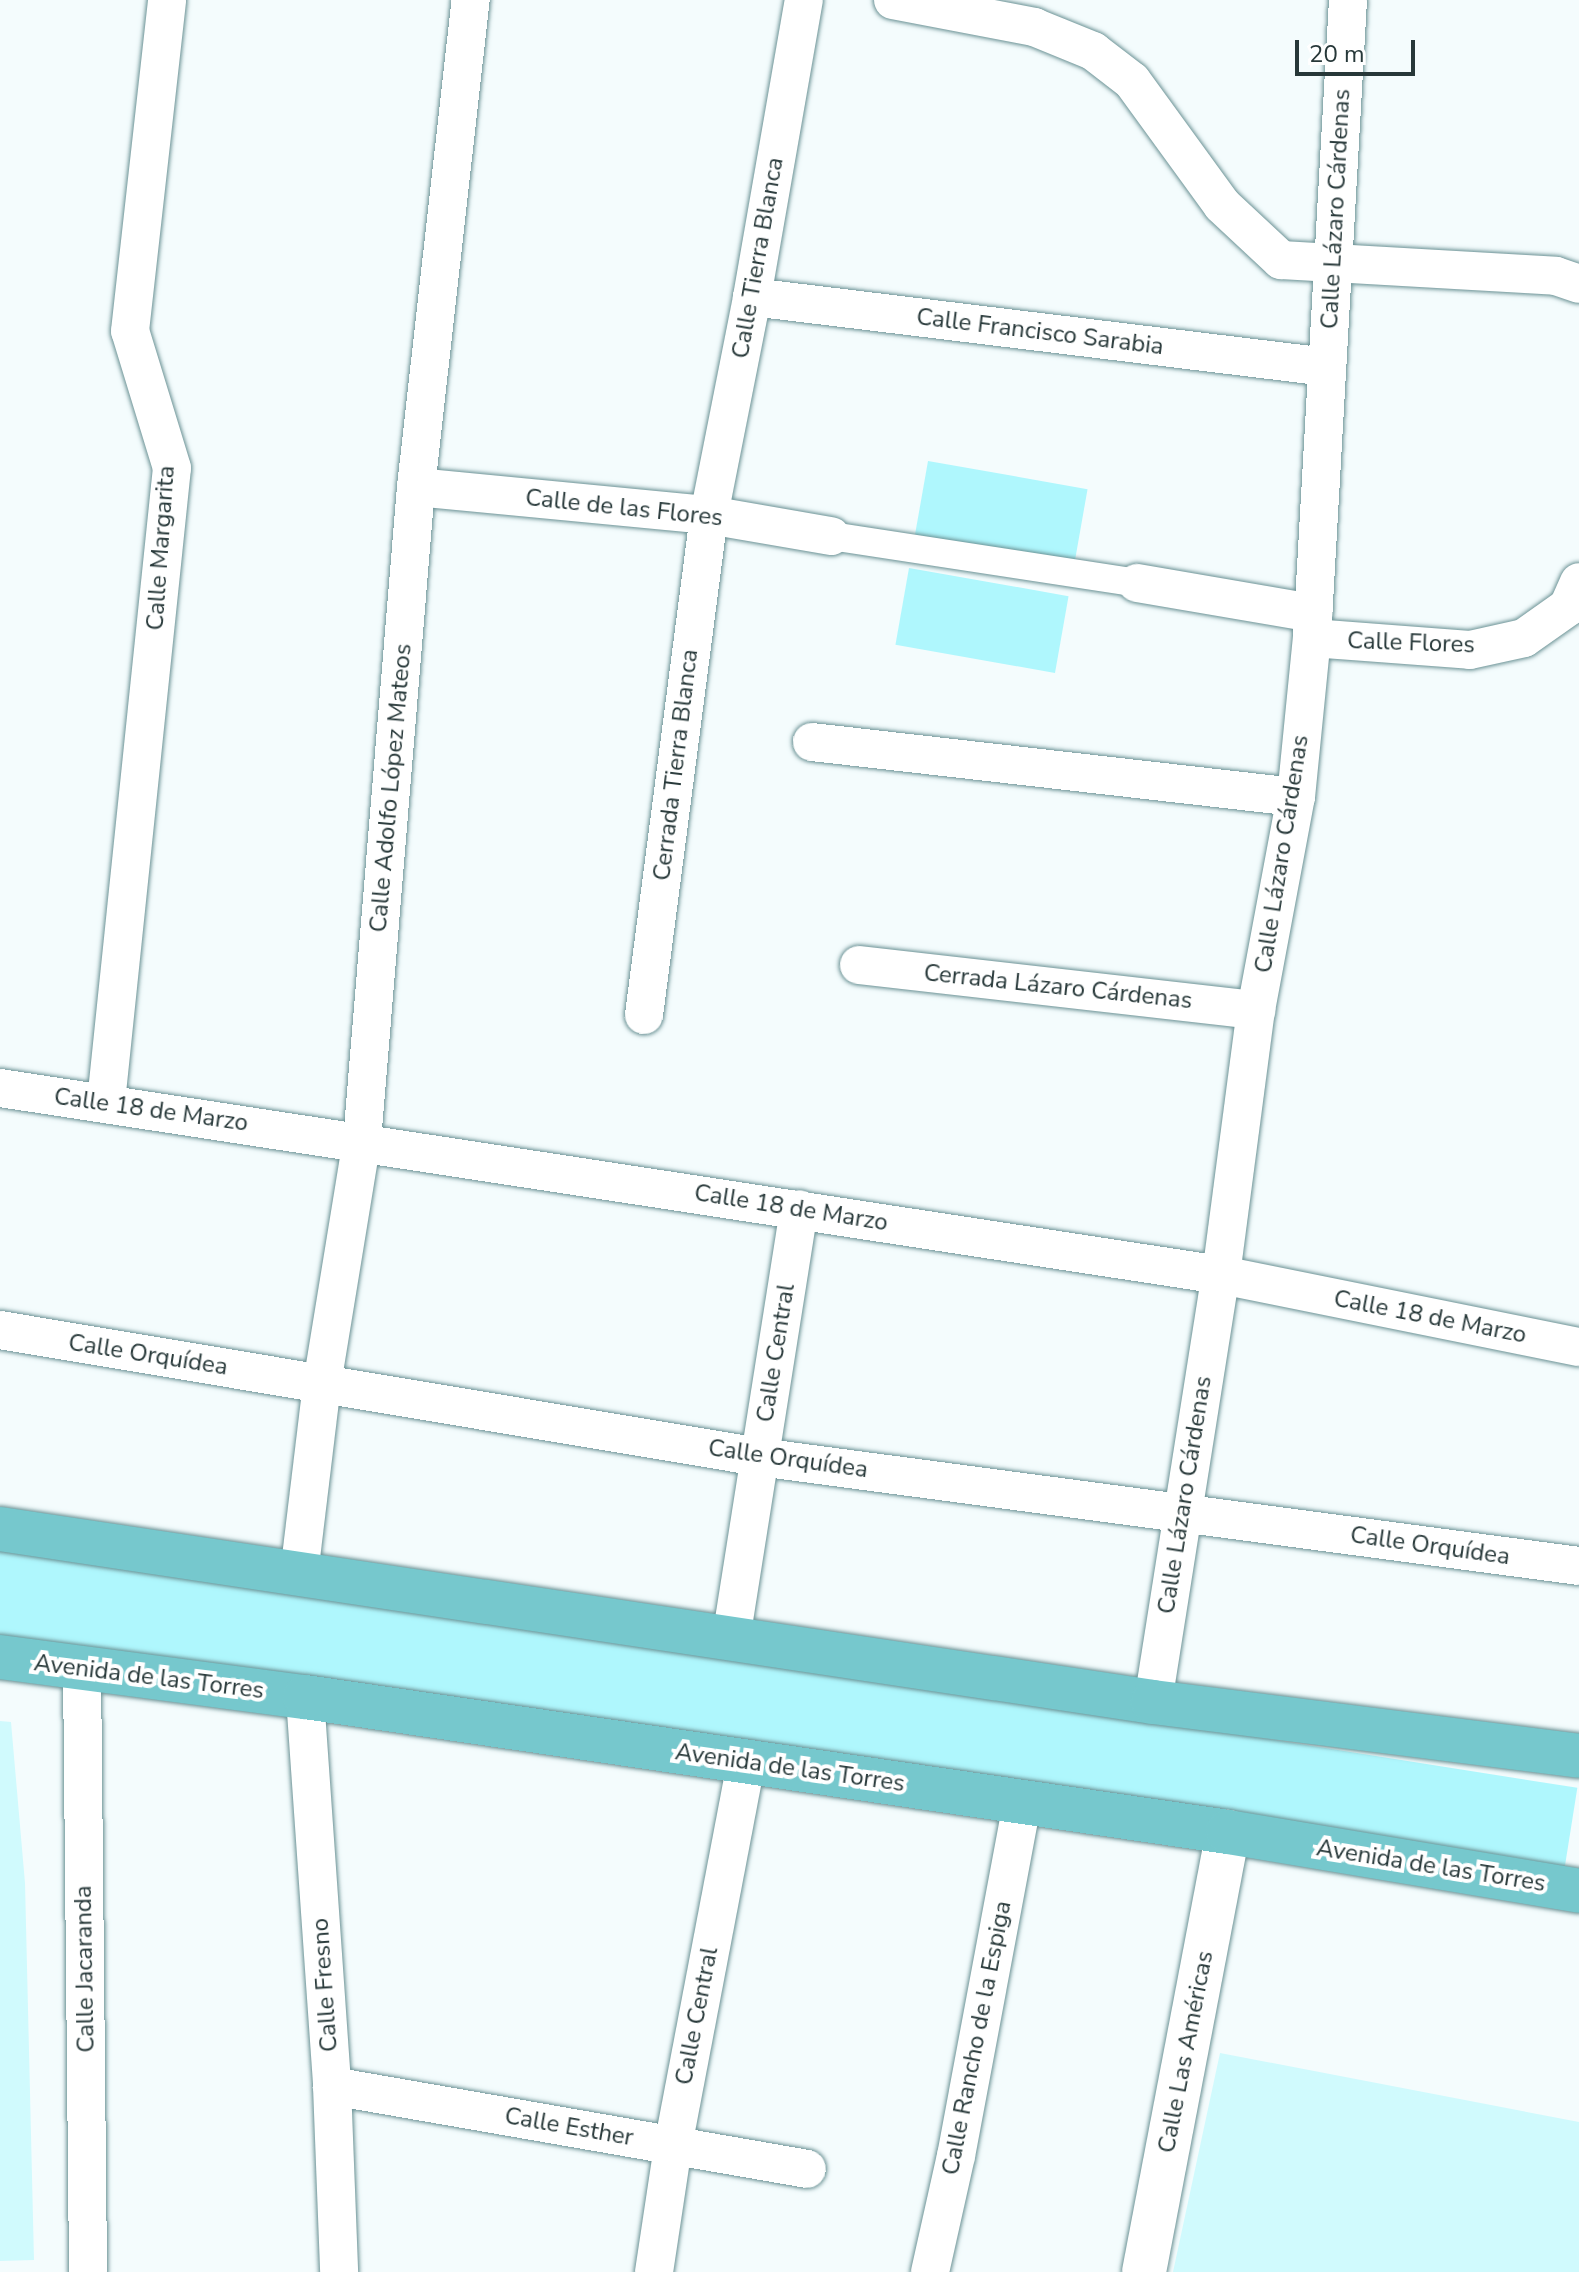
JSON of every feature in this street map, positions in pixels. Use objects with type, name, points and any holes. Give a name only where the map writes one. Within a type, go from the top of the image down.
[{"type":"main road","points":[[0,1529],[1153,1702],[1579,1756]]},
{"type":"main road","name":"Avenida de las Torres","points":[[0,1657],[305,1697],[1228,1832],[1579,1891]]},
{"type":"street","name":"Calle Margarita","points":[[106,1102],[172,468],[130,331],[167,0]]},
{"type":"street","name":"Calle Adolfo López Mateos","points":[[299,1574],[322,1384],[362,1141],[416,487],[471,0]]},
{"type":"street","name":"Calle Tierra Blanca","points":[[709,515],[752,297],[804,0]]},
{"type":"street","points":[[893,0],[1034,27],[1093,51],[1132,81],[1222,205],[1281,260],[1556,276],[1579,284]]},
{"type":"street","name":"Calle Lázaro Cárdenas","points":[[1153,1702],[1221,1275],[1256,1010],[1296,797],[1313,626],[1348,0]]},
{"type":"street","name":"Calle Francisco Sarabia","points":[[752,297],[1327,367]]},
{"type":"street","name":"Calle de las Flores","points":[[416,487],[709,515],[831,536]]},
{"type":"street","name":"Cerrada Tierra Blanca","points":[[644,1015],[709,515]]},
{"type":"street","points":[[831,536],[1137,583],[1313,626]]},
{"type":"street","name":"Calle Flores","points":[[1313,626],[1470,650],[1524,638],[1568,607],[1579,582]]},
{"type":"street","points":[[812,742],[1296,797]]},
{"type":"street","name":"Cerrada Lázaro Cárdenas","points":[[859,965],[1256,1010]]},
{"type":"street","name":"Calle 18 de Marzo","points":[[0,1088],[362,1141],[1221,1275],[1579,1347]]},
{"type":"street","name":"Calle Central","points":[[731,1639],[799,1209]]},
{"type":"street","name":"Calle Orquídea","points":[[0,1330],[759,1457],[1579,1566]]},
{"type":"street","name":"Calle Jacaranda","points":[[82,1667],[88,2272]]},
{"type":"street","name":"Calle Fresno","points":[[305,1697],[332,2086],[339,2272]]},
{"type":"street","name":"Calle Central","points":[[654,2272],[673,2146],[746,1762]]},
{"type":"street","name":"Calle Rancho de la Espiga","points":[[930,2272],[956,2156],[1022,1803]]},
{"type":"street","name":"Calle Las Américas","points":[[1144,2272],[1228,1832]]},
{"type":"street","name":"Calle Esther","points":[[332,2086],[807,2169]]},
{"type":"shaded area","points":[[928,461],[1088,489],[1074,565],[915,537]]},
{"type":"shaded area","points":[[909,568],[1069,596],[1055,673],[895,645]]},
{"type":"shaded area","points":[[0,1538],[1577,1788],[1562,1888],[0,1640]]},
{"type":"shaded area","points":[[0,1721],[11,1722],[25,1883],[34,2260],[0,2261]]},
{"type":"shaded area","points":[[1220,2053],[1579,2122],[1579,2272],[1173,2272]]}]
